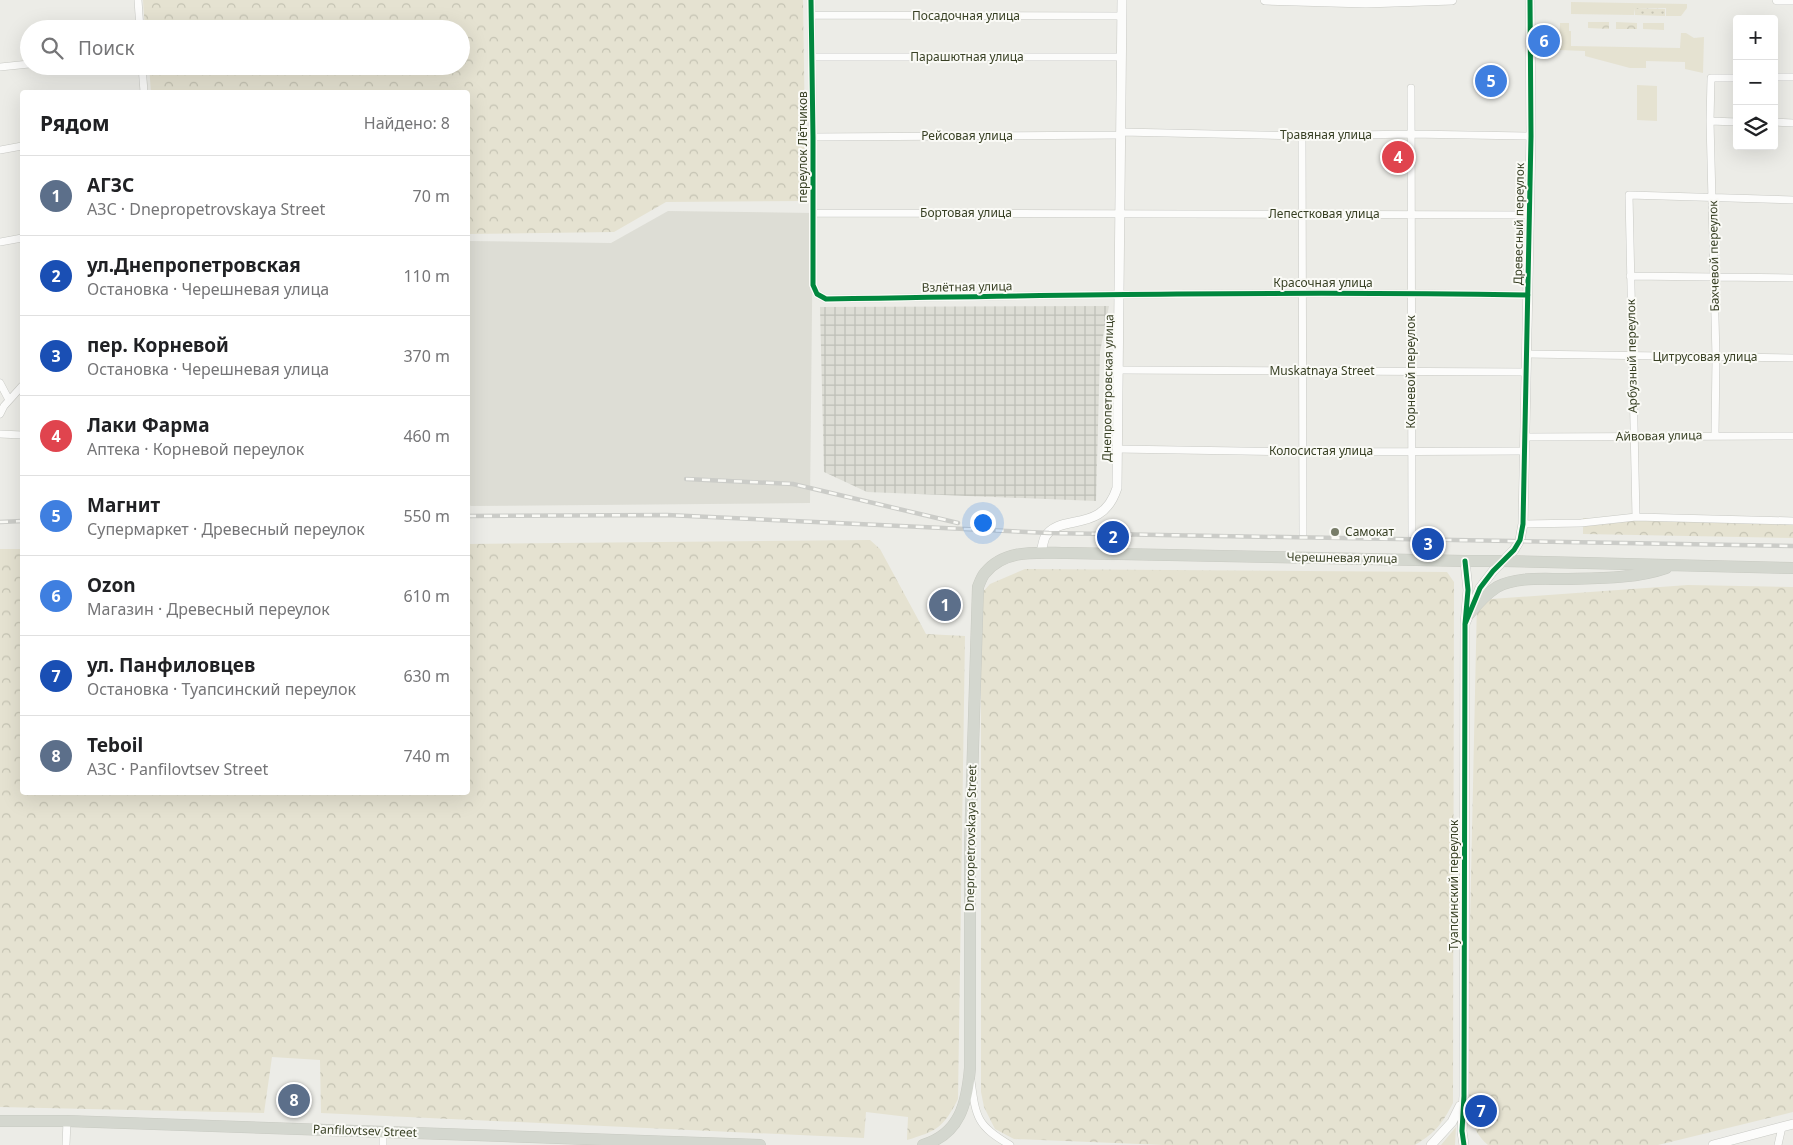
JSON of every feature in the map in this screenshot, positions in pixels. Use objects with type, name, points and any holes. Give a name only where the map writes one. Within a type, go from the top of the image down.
[{"type":"main road","name":"Dnepropetrovskaya Street","points":[[923,1145],[948,1133],[958,1120],[968,1089],[970,1068],[970,845],[978,587],[985,573],[1005,558],[1022,553],[1041,553]]},
{"type":"main road","name":"Черешневая улица","points":[[1041,553],[1793,568]]},
{"type":"main road","points":[[1467,619],[1490,592],[1515,581],[1630,575],[1654,572],[1675,565]]},
{"type":"main road","name":"Panfilovtsev Street","points":[[0,1121],[67,1121],[383,1132],[577,1142],[760,1145]]},
{"type":"street","points":[[138,0],[139,20]]},
{"type":"street","name":"переулок Лётчиков","points":[[811,0],[813,285],[818,294]]},
{"type":"street","name":"Днепропетровская улица","points":[[1041,553],[1045,536],[1048,533],[1058,527],[1089,519],[1102,512],[1113,502],[1117,488],[1122,0]]},
{"type":"street","points":[[1264,0],[1366,3],[1452,0]]},
{"type":"street","name":"Древесный переулок","points":[[1503,561],[1514,550],[1520,540],[1523,524],[1531,136],[1530,0]]},
{"type":"street","points":[[1777,0],[1793,0]]},
{"type":"street","name":"Посадочная улица","points":[[811,15],[1122,16]]},
{"type":"street","name":"Парашютная улица","points":[[812,57],[1121,57]]},
{"type":"street","points":[[0,67],[20,65]]},
{"type":"street","points":[[143,75],[144,90]]},
{"type":"street","points":[[1778,77],[1793,77]]},
{"type":"street","name":"Бахчевой переулок","points":[[1715,435],[1716,357],[1710,121],[1711,78],[1733,78]]},
{"type":"street","name":"Корневой переулок","points":[[1411,88],[1412,536]]},
{"type":"street","points":[[1710,121],[1733,122]]},
{"type":"street","points":[[1778,122],[1793,123]]},
{"type":"street","name":"Травяная улица","points":[[1121,134],[1531,136]]},
{"type":"street","name":"Рейсовая улица","points":[[813,137],[1121,134]]},
{"type":"street","points":[[1302,136],[1303,534]]},
{"type":"street","points":[[0,150],[20,146]]},
{"type":"street","name":"Арбузный переулок","points":[[1636,517],[1629,195],[1713,198]]},
{"type":"street","points":[[1713,198],[1793,200]]},
{"type":"street","name":"Бортовая улица","points":[[813,213],[1120,213]]},
{"type":"street","name":"Лепестковая улица","points":[[1120,213],[1529,215]]},
{"type":"street","points":[[0,242],[20,238]]},
{"type":"street","points":[[1630,276],[1793,278]]},
{"type":"street","name":"Взлётная улица","points":[[818,294],[826,299],[1119,294]]},
{"type":"street","name":"Красочная улица","points":[[1119,294],[1528,294]]},
{"type":"street","name":"Цитрусовая улица","points":[[1526,354],[1793,358]]},
{"type":"street","name":"Muskatnaya Street","points":[[1118,370],[1526,372]]},
{"type":"street","points":[[0,383],[9,400]]},
{"type":"street","points":[[0,414],[20,388]]},
{"type":"street","points":[[0,434],[20,435]]},
{"type":"street","name":"Айвовая улица","points":[[1525,436],[1793,436]]},
{"type":"street","name":"Колосистая улица","points":[[1117,450],[1304,452],[1524,451]]},
{"type":"street","points":[[1523,524],[1581,523],[1636,517],[1793,521]]},
{"type":"street","name":"Туапсинский переулок","points":[[1464,1145],[1462,1114],[1464,1096],[1468,590],[1465,561]]},
{"type":"street","name":"Туапсинский переулок","points":[[1467,619],[1480,588],[1503,561]]},
{"type":"street","points":[[970,1068],[978,1117],[984,1127],[1010,1145]]},
{"type":"street","points":[[1431,1145],[1452,1122],[1464,1096]]},
{"type":"street","points":[[66,1145],[67,1121]]},
{"type":"street","points":[[1714,1145],[1793,1124]]},
{"type":"street","points":[[1778,1145],[1782,1127]]},
{"type":"street","points":[[383,1132],[383,1145]]},
{"type":"shaded area","points":[[668,211],[813,213],[810,503],[470,505],[470,241],[611,243]]},
{"type":"shaded area","points":[[1109,306],[1100,352],[1096,501],[867,492],[824,472],[820,307]]},
{"type":"green space","points":[[143,0],[803,0],[806,201],[666,202],[614,232],[470,234],[470,90],[151,90],[150,75],[470,75],[470,20],[144,20]]},
{"type":"green space","points":[[1571,2],[1687,4],[1687,8],[1681,16],[1666,16],[1666,8],[1635,8],[1634,15],[1571,14]]},
{"type":"green space","points":[[1635,8],[1665,9],[1665,16],[1635,15]]},
{"type":"green space","points":[[1588,22],[1609,22],[1609,29],[1588,28]]},
{"type":"green space","points":[[1616,22],[1637,23],[1637,29],[1616,29]]},
{"type":"green space","points":[[1560,23],[1569,23],[1571,46],[1680,48],[1681,33],[1686,33],[1694,38],[1704,37],[1703,73],[1685,69],[1685,62],[1646,61],[1646,68],[1630,68],[1585,56],[1585,51],[1559,50]]},
{"type":"green space","points":[[1643,23],[1664,23],[1664,30],[1643,29]]},
{"type":"green space","points":[[1637,85],[1657,86],[1657,121],[1637,120]]},
{"type":"green space","points":[[1583,518],[1793,520],[1793,538],[1583,534]]},
{"type":"green space","points":[[870,540],[880,549],[926,634],[965,636],[958,1099],[948,1116],[938,1127],[926,1134],[907,1140],[908,1117],[866,1112],[864,1138],[321,1113],[320,1060],[272,1057],[264,1113],[0,1107],[0,549],[20,549],[20,795],[470,795],[470,544]]},
{"type":"green space","points":[[1025,569],[1447,572],[1454,582],[1453,1103],[1433,1132],[1422,1141],[1415,1145],[1164,1145],[1014,1139],[995,1129],[984,1107],[981,1092],[981,594],[990,584]]},
{"type":"green space","points":[[1688,585],[1793,587],[1793,1112],[1658,1145],[1488,1145],[1478,1133],[1466,1110],[1477,600]]},
{"type":"green space","points":[[1456,1127],[1455,1145],[1441,1145]]},
{"type":"railway","points":[[686,479],[793,484],[958,523]]},
{"type":"railway","points":[[470,516],[667,515],[1049,533],[1793,546]]},
{"type":"railway","points":[[0,522],[20,521]]},
{"type":"cycle path","points":[[811,0],[813,285],[817,294],[826,299],[1265,293],[1528,295]]},
{"type":"cycle path","points":[[1465,624],[1480,588],[1493,571],[1514,550],[1520,540],[1523,524],[1531,136],[1530,0]]},
{"type":"cycle path","points":[[1464,1145],[1462,1131],[1464,1096],[1465,624],[1468,590],[1465,561]]},
{"type":"place","name":"Ozon","points":[[1544,41]]},
{"type":"place","name":"Магнит","points":[[1491,81]]},
{"type":"place","name":"Лаки Фарма","points":[[1398,157]]},
{"type":"place","name":"Самокат","points":[[1335,532]]},
{"type":"place","name":"ул.Днепропетровская","points":[[1113,537]]},
{"type":"place","name":"пер. Корневой","points":[[1428,544]]},
{"type":"place","name":"АГЗС","points":[[945,605]]},
{"type":"place","name":"Teboil","points":[[294,1100]]},
{"type":"place","name":"ул. Панфиловцев","points":[[1481,1111]]}]
